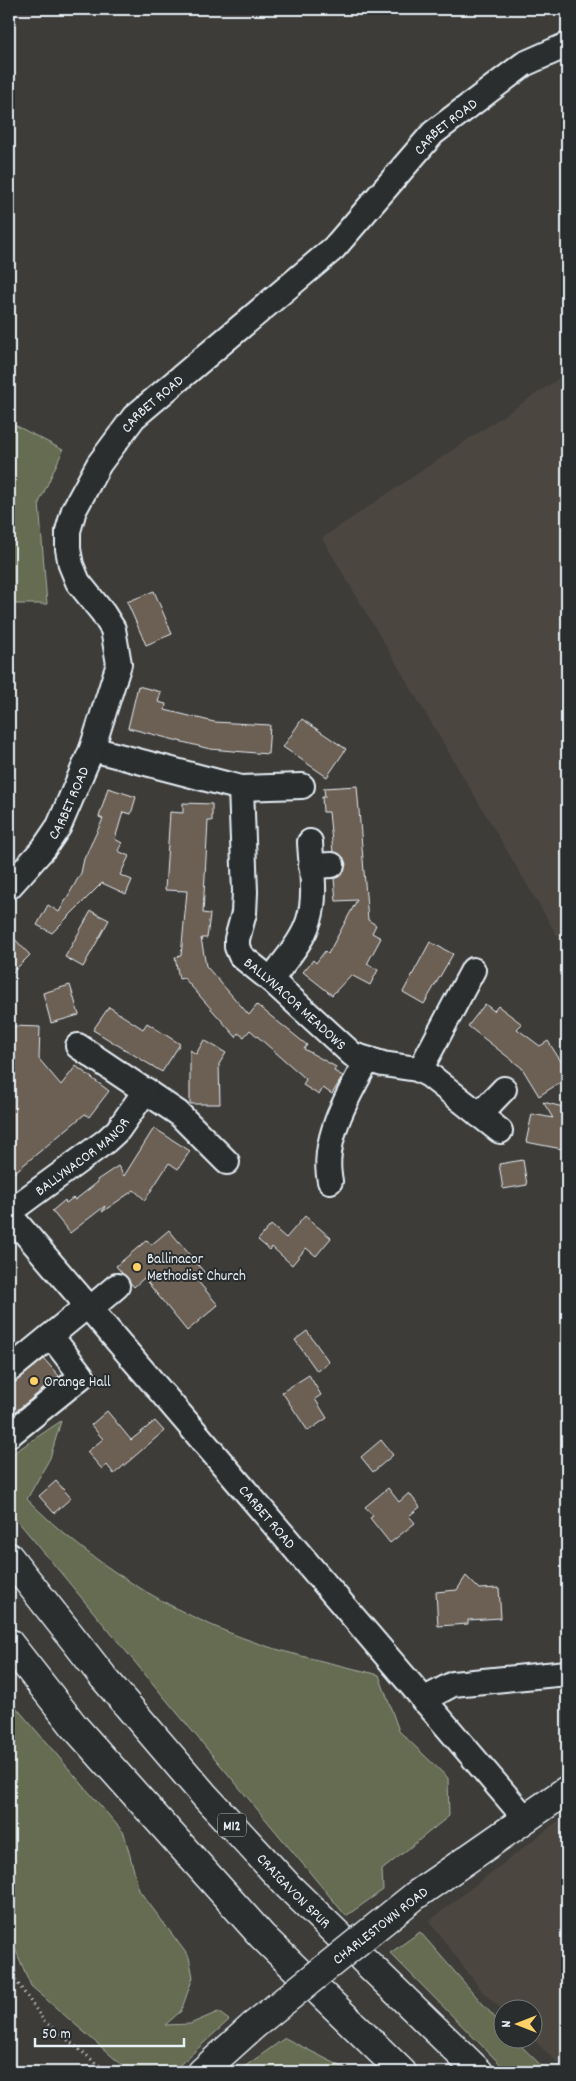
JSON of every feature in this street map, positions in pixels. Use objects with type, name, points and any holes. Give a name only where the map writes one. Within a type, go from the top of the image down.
[{"type":"main road","name":"CRAIGAVON SPUR","points":[[9,1557],[104,1678],[205,1796],[289,1887],[479,2072]]},
{"type":"main road","points":[[9,1643],[74,1726],[262,1936],[402,2072]]},
{"type":"main road","name":"CHARLESTOWN ROAD","points":[[202,2072],[253,2026],[416,1895],[567,1790]]},
{"type":"street","name":"CARBET ROAD","points":[[9,888],[44,848],[59,826],[92,750],[120,664],[118,646],[112,630],[103,613],[78,582],[72,565],[68,531],[74,510],[99,464],[134,418],[334,248],[433,133],[474,100],[524,64],[567,44]]},
{"type":"street","points":[[92,750],[241,788],[302,786]]},
{"type":"street","name":"BALLYNACOR MEADOWS","points":[[241,788],[245,892],[244,913],[237,939],[237,947],[241,956],[272,980],[353,1055],[367,1061],[420,1070],[430,1075],[500,1132]]},
{"type":"street","points":[[272,980],[305,931],[310,919],[322,865],[310,842]]},
{"type":"street","points":[[420,1070],[473,970]]},
{"type":"street","points":[[78,1046],[178,1113],[227,1162]]},
{"type":"street","points":[[330,1182],[328,1162],[333,1139],[348,1096],[367,1061]]},
{"type":"street","points":[[480,1115],[504,1089]]},
{"type":"street","name":"BALLYNACOR MANOR","points":[[9,1213],[106,1141],[118,1130],[146,1090]]},
{"type":"street","name":"CARBET ROAD","points":[[9,1213],[525,1818]]},
{"type":"street","points":[[9,1370],[117,1286]]},
{"type":"street","points":[[9,1435],[82,1376],[51,1336]]},
{"type":"street","points":[[424,1700],[453,1684],[567,1673]]},
{"type":"path","points":[[9,1967],[10,1972],[44,2021],[107,2072]]},
{"type":"shaded area","points":[[567,373],[567,952],[322,538]]},
{"type":"shaded area","points":[[567,1814],[567,2072],[542,2048],[544,2048],[544,1998],[494,1998],[494,2002],[482,1991],[429,1921]]},
{"type":"green space","points":[[9,422],[63,450],[39,503],[47,604],[9,604]]},
{"type":"green space","points":[[61,1421],[50,1458],[27,1499],[51,1522],[77,1544],[132,1583],[161,1600],[222,1630],[300,1656],[379,1675],[399,1731],[448,1778],[449,1816],[382,1870],[383,1890],[346,1916],[16,1519],[9,1515],[9,1456]]},
{"type":"green space","points":[[9,1699],[124,1833],[139,1890],[189,1957],[193,1977],[181,2011],[165,2025],[190,2024],[218,2012],[229,2020],[172,2072],[130,2072],[31,1986],[13,1944],[9,1891]]},
{"type":"green space","points":[[420,1932],[494,2017],[494,2048],[523,2048],[548,2072],[508,2072],[390,1953]]},
{"type":"green space","points":[[285,2038],[352,2072],[237,2072]]},
{"type":"building","points":[[154,591],[172,634],[146,645],[127,602]]},
{"type":"building","points":[[138,686],[161,692],[158,702],[166,704],[165,710],[214,722],[270,725],[268,754],[210,749],[128,728]]},
{"type":"building","points":[[302,719],[346,749],[327,777],[283,747]]},
{"type":"building","points":[[357,786],[368,920],[376,925],[372,933],[381,938],[367,964],[378,970],[370,985],[351,975],[332,995],[303,972],[313,960],[316,963],[325,951],[328,954],[357,900],[336,901],[334,878],[344,872],[346,864],[343,857],[333,852],[329,812],[323,812],[322,797],[325,797],[324,788]]},
{"type":"building","points":[[108,788],[136,797],[131,814],[123,812],[115,839],[122,843],[118,851],[129,856],[120,875],[132,880],[126,894],[102,883],[52,933],[37,925],[48,905],[59,912],[81,873],[84,859],[103,819],[99,817]]},
{"type":"building","points":[[183,803],[212,804],[212,821],[208,821],[203,913],[210,914],[207,938],[201,938],[206,966],[249,1015],[257,1005],[307,1045],[304,1049],[336,1067],[334,1071],[343,1076],[332,1094],[323,1088],[319,1095],[303,1085],[306,1079],[250,1030],[244,1037],[238,1033],[236,1037],[184,978],[179,979],[175,957],[181,956],[187,891],[165,890],[170,812],[183,813]]},
{"type":"building","points":[[91,911],[109,920],[83,967],[65,957]]},
{"type":"building","points":[[9,933],[30,955],[9,976]]},
{"type":"building","points":[[430,942],[453,954],[424,1004],[403,992]]},
{"type":"building","points":[[70,985],[79,1015],[51,1023],[43,993]]},
{"type":"building","points":[[485,1004],[494,1011],[498,1006],[522,1024],[517,1029],[540,1046],[548,1041],[567,1071],[567,1078],[539,1096],[522,1068],[468,1026]]},
{"type":"building","points":[[109,1007],[143,1029],[147,1023],[180,1044],[162,1072],[93,1030]]},
{"type":"building","points":[[13,1026],[40,1027],[39,1059],[61,1085],[76,1066],[109,1091],[89,1117],[85,1114],[9,1177],[9,1074],[11,1071]]},
{"type":"building","points":[[204,1040],[226,1053],[219,1064],[220,1104],[190,1104],[190,1050],[196,1054]]},
{"type":"building","points":[[543,1102],[567,1108],[567,1150],[526,1142],[532,1114],[553,1118]]},
{"type":"building","points":[[154,1128],[190,1151],[178,1169],[169,1163],[145,1200],[134,1190],[102,1212],[105,1206],[70,1233],[52,1211],[65,1200],[66,1203],[73,1198],[75,1200],[98,1182],[97,1180],[118,1166],[124,1176]]},
{"type":"building","points":[[523,1160],[527,1185],[503,1189],[499,1164]]},
{"type":"building","points":[[305,1216],[331,1238],[316,1256],[306,1248],[292,1265],[272,1247],[270,1250],[258,1240],[271,1225],[286,1238]]},
{"type":"building","name":"Ballinacor Methodist Church","points":[[169,1230],[204,1272],[196,1279],[218,1305],[187,1331],[144,1278],[134,1287],[116,1266],[147,1240],[151,1245]]},
{"type":"building","points":[[307,1331],[329,1362],[317,1371],[295,1340]]},
{"type":"building","name":"Orange Hall","points":[[44,1359],[59,1376],[15,1412],[9,1404],[9,1387]]},
{"type":"building","points":[[309,1375],[321,1395],[315,1399],[327,1418],[308,1431],[282,1392]]},
{"type":"building","points":[[107,1411],[131,1440],[155,1421],[164,1431],[114,1474],[107,1465],[102,1469],[87,1452],[103,1439],[91,1425]]},
{"type":"building","points":[[381,1440],[393,1455],[373,1472],[361,1457]]},
{"type":"building","points":[[56,1481],[71,1498],[54,1513],[39,1496]]},
{"type":"building","points":[[388,1488],[399,1502],[409,1493],[420,1507],[409,1516],[415,1523],[390,1543],[370,1518],[373,1516],[365,1507]]},
{"type":"building","points":[[466,1576],[479,1589],[499,1588],[501,1618],[468,1620],[468,1624],[438,1626],[436,1592],[457,1590]]},
{"type":"place","name":"Ballinacor Methodist Church","points":[[137,1267]]},
{"type":"place","name":"Orange Hall","points":[[34,1381]]}]
